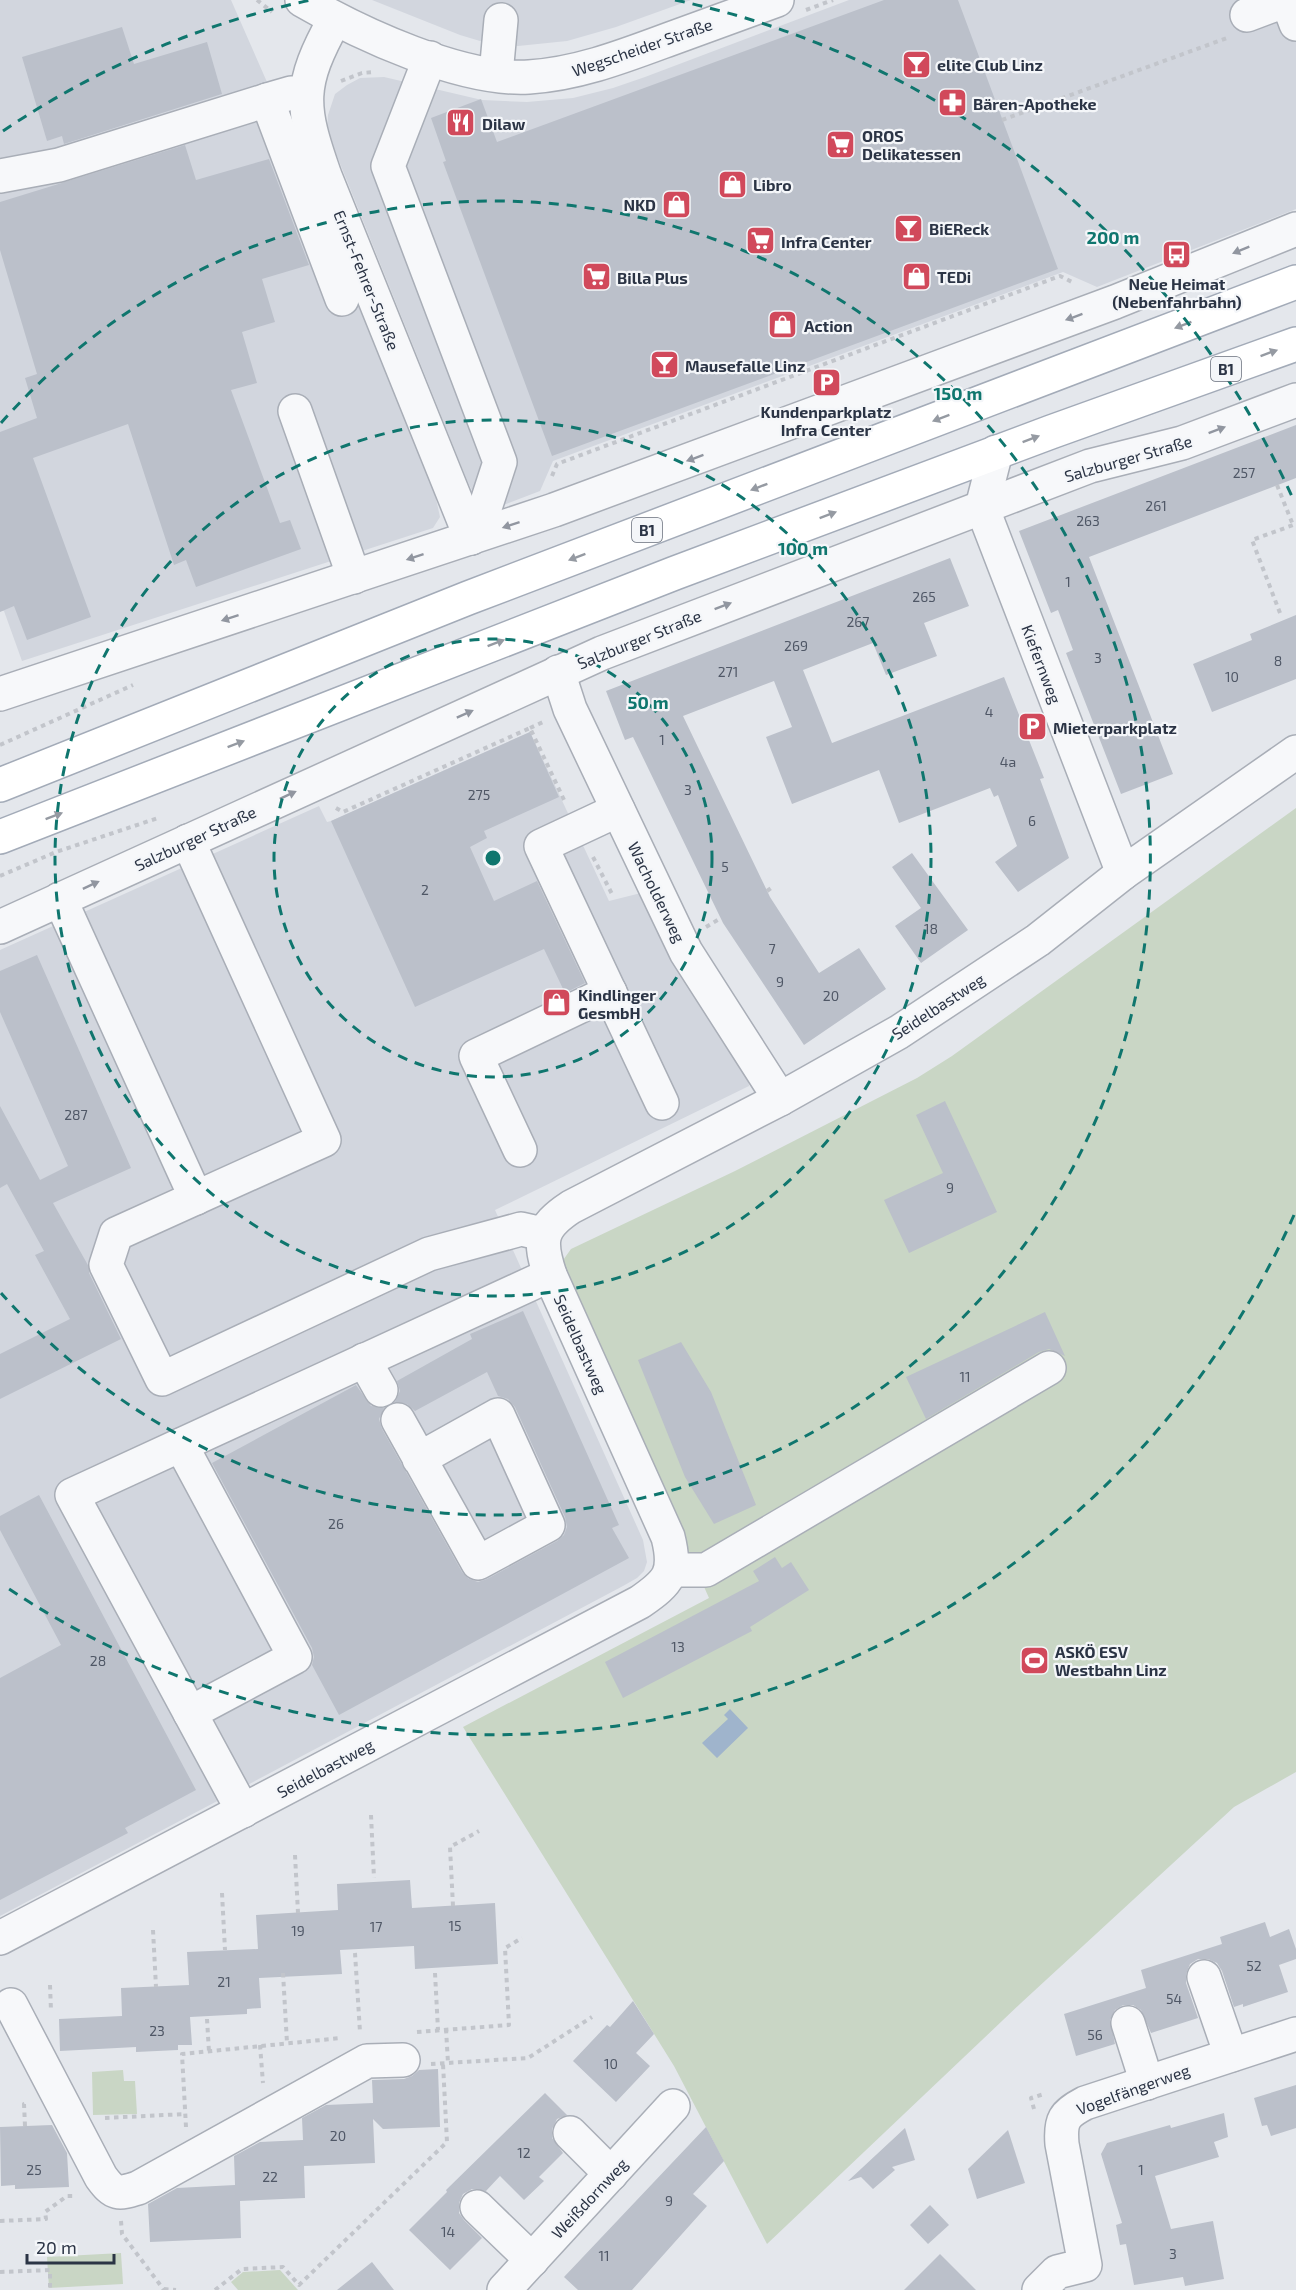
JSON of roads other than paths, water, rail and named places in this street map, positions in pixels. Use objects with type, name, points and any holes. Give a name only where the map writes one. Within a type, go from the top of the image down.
[{"type":"main road","name":"B1","points":[[0,785],[479,594],[1296,282]]},
{"type":"main road","name":"B1","points":[[0,837],[631,590],[996,452],[1296,344]]},
{"type":"street","name":"Wegscheider Straße","points":[[291,9],[335,19],[430,58],[486,73],[527,77],[565,73],[624,57],[777,0]]},
{"type":"street","points":[[1239,26],[1287,0],[1296,24]]},
{"type":"street","name":"Ernst-Fehrer-Straße","points":[[335,19],[323,40],[309,76],[305,104],[310,133],[325,176],[471,538]]},
{"type":"street","points":[[496,74],[501,20]]},
{"type":"street","points":[[430,58],[388,166],[500,462],[484,511],[471,538]]},
{"type":"street","points":[[0,176],[59,165],[291,93],[306,93]]},
{"type":"street","points":[[267,100],[342,299]]},
{"type":"street","points":[[11,691],[554,510],[1104,306],[1296,229]]},
{"type":"street","name":"Salzburger Straße","points":[[0,927],[602,652],[1089,466],[1182,443],[1296,400]]},
{"type":"street","points":[[295,411],[354,577]]},
{"type":"street","points":[[982,507],[996,452]]},
{"type":"street","name":"Kiefernweg","points":[[982,507],[1123,873]]},
{"type":"street","name":"Wacholderweg","points":[[558,672],[570,709],[686,952],[780,1100]]},
{"type":"street","name":"Seidelbastweg","points":[[0,1938],[640,1602],[662,1587],[672,1570],[672,1553],[668,1537],[549,1275],[543,1252],[543,1234],[554,1218],[571,1207],[780,1100],[899,1032],[1038,940],[1123,873],[1296,752]]},
{"type":"street","points":[[618,810],[541,846],[662,1103]]},
{"type":"street","points":[[188,841],[324,1140],[116,1234],[106,1265],[162,1379],[429,1254],[521,1229],[543,1234]]},
{"type":"street","points":[[60,899],[196,1198]]},
{"type":"street","points":[[520,1150],[476,1056],[610,992]]},
{"type":"street","points":[[243,1811],[72,1495],[549,1275]]},
{"type":"street","points":[[364,1360],[381,1390]]},
{"type":"street","points":[[672,1570],[706,1570],[1050,1368]]},
{"type":"street","points":[[398,1420],[419,1459]]},
{"type":"street","points":[[181,1445],[295,1657],[189,1713]]},
{"type":"street","points":[[1204,1977],[1231,2055]]},
{"type":"street","points":[[11,2005],[101,2177],[115,2191],[138,2188],[367,2061],[403,2060]]},
{"type":"street","points":[[1128,2023],[1147,2083]]},
{"type":"street","name":"Vogelfängerweg","points":[[1038,2290],[1057,2272],[1088,2277],[1060,2126],[1070,2111],[1085,2103],[1296,2034]]},
{"type":"street","name":"Weißdornweg","points":[[504,2290],[673,2106]]},
{"type":"street","points":[[570,2133],[611,2174]]},
{"type":"street","points":[[477,2207],[532,2260]]},
{"type":"water","points":[[730,1709],[748,1728],[717,1758],[702,1743],[728,1719],[724,1715]]},
{"type":"place","name":"elite Club Linz","points":[[916,64]]},
{"type":"place","name":"Bären-Apotheke","points":[[952,103]]},
{"type":"place","name":"Dilaw","points":[[461,123]]},
{"type":"place","name":"OROS Delikatessen","points":[[841,144]]},
{"type":"place","name":"Libro","points":[[732,184]]},
{"type":"place","name":"NKD","points":[[677,204]]},
{"type":"place","name":"BiEReck","points":[[908,228]]},
{"type":"place","name":"Infra Center","points":[[760,241]]},
{"type":"place","name":"Neue Heimat (Nebenfahrbahn)","points":[[1177,255]]},
{"type":"place","name":"TEDi","points":[[916,276]]},
{"type":"place","name":"Billa Plus","points":[[596,277]]},
{"type":"place","name":"Action","points":[[783,325]]},
{"type":"place","name":"Mausefalle Linz","points":[[664,365]]},
{"type":"place","name":"Kundenparkplatz Infra Center","points":[[826,383]]},
{"type":"place","name":"Mieterparkplatz","points":[[1032,727]]},
{"type":"place","name":"Kindlinger GesmbH","points":[[557,1003]]},
{"type":"place","name":"ASKÖ ESV Westbahn Linz","points":[[1034,1660]]}]
